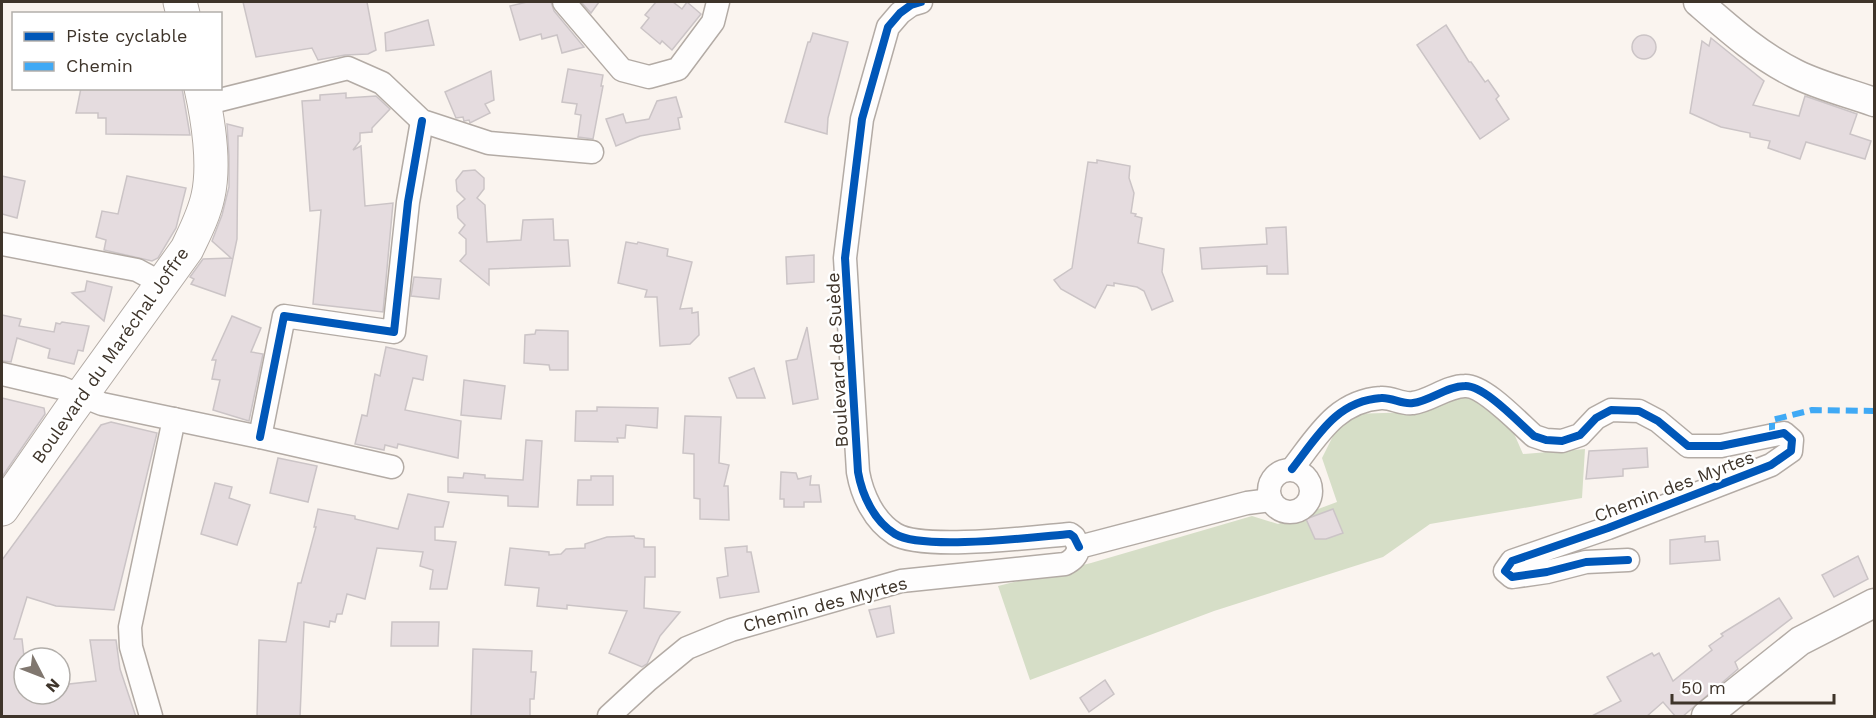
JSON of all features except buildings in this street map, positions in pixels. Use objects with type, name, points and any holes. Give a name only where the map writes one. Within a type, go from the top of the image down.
[{"type":"main road","name":"Boulevard du Maréchal Joffre","points":[[4,502],[163,284],[187,249],[199,225],[208,195],[210,171],[203,96]]},
{"type":"street","points":[[564,2],[622,70],[649,77],[678,69],[713,22],[718,2]]},
{"type":"street","name":"Boulevard de Suède","points":[[921,2],[911,5],[900,13],[888,27],[862,119],[845,258],[858,472],[861,488],[884,525],[896,534],[915,541],[992,541],[1070,534],[1080,547]]},
{"type":"street","points":[[1692,2],[1699,2],[1742,39],[1779,65],[1798,75],[1875,102]]},
{"type":"street","points":[[203,96],[348,68],[382,83],[422,121],[489,143],[592,152]]},
{"type":"street","points":[[260,437],[284,316],[394,332],[408,202],[422,121]]},
{"type":"street","points":[[2,244],[137,270],[163,284]]},
{"type":"street","points":[[2,374],[62,388],[102,404],[392,467]]},
{"type":"street","name":"Chemin des Myrtes","points":[[1292,470],[1324,427],[1341,411],[1353,404],[1383,397],[1409,404],[1464,386],[1478,388],[1534,436],[1546,440],[1562,441],[1580,435],[1596,418],[1611,410],[1639,411],[1658,421],[1688,446],[1721,446],[1785,434],[1792,440],[1791,451],[1772,465],[1608,528],[1512,561],[1505,571],[1512,577],[1547,572],[1586,562],[1628,560]]},
{"type":"street","points":[[151,717],[131,647],[129,627],[174,419]]},
{"type":"street","points":[[1284,470],[1299,471],[1311,487],[1309,501],[1304,507],[1291,512],[1281,511],[1271,500],[1269,486],[1272,478],[1284,470]]},
{"type":"street","name":"Chemin des Myrtes","points":[[609,717],[648,680],[687,648],[731,630],[901,581],[1056,567],[1073,560],[1080,547],[1247,503],[1271,500]]},
{"type":"street","points":[[1706,717],[1800,641],[1875,603]]},
{"type":"green space","points":[[1473,396],[1512,429],[1523,454],[1585,449],[1582,498],[1430,524],[1383,557],[1214,611],[1030,680],[998,586],[1091,563],[1252,516],[1278,524],[1337,502],[1322,458],[1340,422],[1351,414],[1416,412],[1456,398]]},
{"type":"marked path","points":[[1772,435],[1772,420],[1812,410],[1874,411]]},
{"type":"cycle path","points":[[921,2],[911,5],[900,13],[888,27],[862,119],[845,258],[860,481],[875,515],[895,534],[909,539],[929,542],[979,542],[1070,534],[1079,547]]},
{"type":"cycle path","points":[[260,437],[284,316],[394,332],[408,202],[422,121]]},
{"type":"cycle path","points":[[1292,469],[1319,433],[1340,413],[1352,406],[1381,398],[1413,403],[1426,400],[1452,388],[1465,386],[1482,392],[1534,436],[1546,440],[1562,441],[1580,435],[1596,418],[1611,410],[1639,411],[1658,421],[1688,446],[1721,446],[1784,433],[1792,440],[1791,451],[1771,465],[1608,528],[1512,561],[1505,571],[1512,577],[1547,572],[1586,562],[1628,560]]}]
